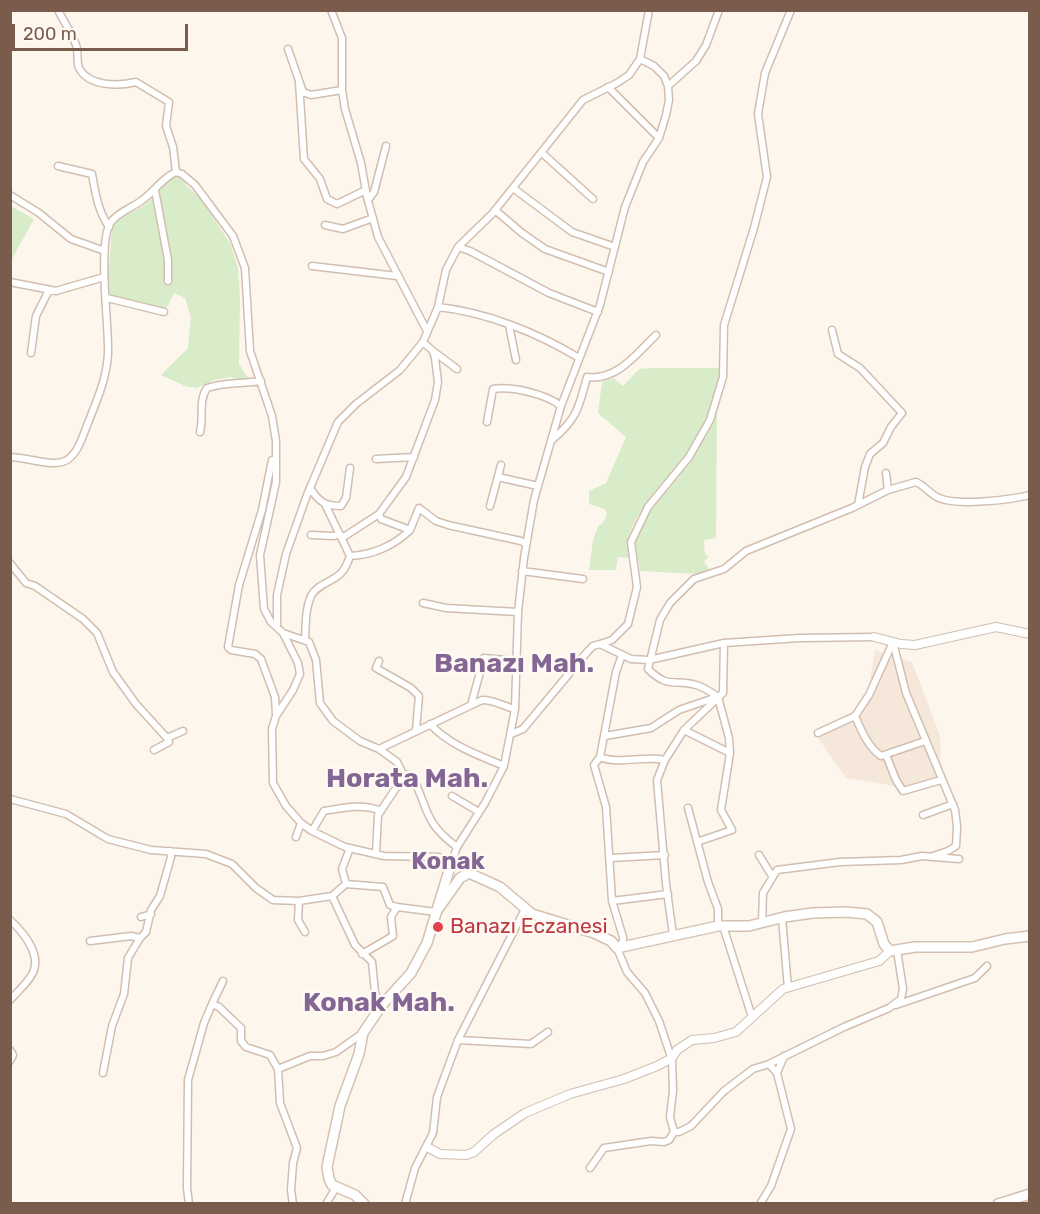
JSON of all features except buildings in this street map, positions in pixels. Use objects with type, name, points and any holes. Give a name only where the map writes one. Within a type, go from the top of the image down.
[{"type":"main road","points":[[364,1203],[355,1195],[332,1185],[329,1179],[327,1167],[340,1106],[363,1033],[382,1005],[411,973],[427,944],[451,862]]},
{"type":"main road","points":[[436,912],[460,878],[469,873],[500,887],[532,914],[594,933],[611,941],[617,948],[721,926],[749,926],[813,913],[867,914],[877,922],[884,944],[893,951],[915,947],[972,947],[1029,936]]},
{"type":"main road","points":[[998,1203],[1029,1194]]},
{"type":"street","points":[[58,10],[77,47],[78,66],[84,74],[89,78],[106,83],[136,82],[169,102],[166,126],[173,147],[176,172]]},
{"type":"street","points":[[331,10],[342,38],[342,90],[345,109],[361,163],[378,237],[427,331]]},
{"type":"street","points":[[277,627],[277,595],[286,554],[310,488],[338,422],[356,404],[400,370],[423,342],[438,307],[446,270],[458,247],[495,210],[583,100],[629,75],[640,59],[649,10]]},
{"type":"street","points":[[668,86],[696,61],[706,45],[719,10]]},
{"type":"street","points":[[511,734],[523,729],[593,646],[612,640],[628,624],[637,587],[631,542],[648,507],[689,457],[711,420],[723,377],[724,325],[767,177],[758,114],[765,72],[791,10]]},
{"type":"street","points":[[288,49],[303,92],[311,95],[342,90]]},
{"type":"street","points":[[10,457],[54,463],[64,461],[72,455],[81,440],[103,383],[108,354],[107,298],[104,276],[109,227],[112,221],[155,190],[167,176],[176,172],[182,174],[195,185],[233,236],[245,268],[250,351],[272,417],[277,459],[276,482],[260,555],[261,584],[264,609],[271,622],[283,633],[298,663],[300,674],[293,690],[276,716],[272,729],[273,783],[286,806],[301,823],[312,831],[350,848],[384,856],[439,857],[451,862],[457,846],[504,766],[515,709],[518,612],[522,571],[538,486],[561,406],[598,312],[625,207],[640,170],[659,138],[669,100],[668,86],[664,76],[654,66],[640,59]]},
{"type":"street","points":[[299,82],[304,159],[320,179],[327,199],[337,204],[366,190]]},
{"type":"street","points":[[608,87],[659,138]]},
{"type":"street","points":[[368,200],[374,192],[386,146]]},
{"type":"street","points":[[542,153],[593,199]]},
{"type":"street","points":[[58,166],[92,174],[97,199],[109,227]]},
{"type":"street","points":[[513,188],[572,232],[615,247]]},
{"type":"street","points":[[155,190],[168,261],[168,281]]},
{"type":"street","points":[[10,195],[39,213],[71,239],[105,250]]},
{"type":"street","points":[[495,210],[545,249],[609,272]]},
{"type":"street","points":[[325,225],[344,228],[373,218]]},
{"type":"street","points":[[458,247],[470,251],[549,293],[598,312]]},
{"type":"street","points":[[312,266],[397,276]]},
{"type":"street","points":[[10,282],[56,291],[104,276]]},
{"type":"street","points":[[31,353],[36,316],[50,290]]},
{"type":"street","points":[[107,298],[164,312]]},
{"type":"street","points":[[438,307],[480,313],[562,348],[579,358]]},
{"type":"street","points":[[509,325],[516,360]]},
{"type":"street","points":[[832,330],[838,354],[860,368],[902,413],[883,443],[870,454],[865,467],[858,505]]},
{"type":"street","points":[[551,440],[569,425],[579,407],[587,377],[599,379],[614,374],[656,335]]},
{"type":"street","points":[[423,342],[457,369]]},
{"type":"street","points":[[311,535],[341,536],[379,514],[406,477],[435,400],[438,382],[433,351]]},
{"type":"street","points":[[200,432],[202,398],[207,387],[222,383],[239,384],[261,381]]},
{"type":"street","points":[[487,422],[493,388],[505,387],[522,390],[556,402],[561,406]]},
{"type":"street","points":[[376,459],[414,457]]},
{"type":"street","points":[[272,460],[262,510],[239,585],[228,647],[231,650],[255,654],[261,659],[275,697],[276,716]]},
{"type":"street","points":[[490,506],[501,465]]},
{"type":"street","points":[[310,488],[318,500],[325,504],[341,506],[346,498],[350,468]]},
{"type":"street","points":[[886,473],[888,490]]},
{"type":"street","points":[[498,477],[538,486]]},
{"type":"street","points":[[697,842],[732,830],[721,810],[725,797],[730,753],[729,738],[718,697],[696,685],[667,683],[648,669],[660,620],[670,603],[694,579],[724,569],[746,551],[858,505],[888,490],[916,482],[926,487],[937,498],[951,502],[1002,500],[1029,495]]},
{"type":"street","points":[[305,639],[306,611],[311,595],[320,586],[340,574],[350,555],[325,504]]},
{"type":"street","points":[[350,555],[366,555],[401,539],[410,530],[419,508],[436,521],[522,541],[526,544]]},
{"type":"street","points":[[379,514],[381,519],[410,530]]},
{"type":"street","points":[[10,564],[26,583],[35,586],[83,619],[97,633],[113,672],[136,704],[169,742],[154,750]]},
{"type":"street","points":[[522,571],[583,579]]},
{"type":"street","points":[[423,603],[446,608],[518,612]]},
{"type":"street","points":[[600,644],[631,659],[649,660],[724,644],[800,638],[874,637],[915,645],[996,627],[1029,634]]},
{"type":"street","points":[[283,633],[309,642],[316,660],[320,703],[333,721],[360,741],[379,749],[397,762],[403,774],[378,815],[376,853]]},
{"type":"street","points":[[818,733],[855,716],[870,695],[893,642]]},
{"type":"street","points":[[893,642],[906,693],[953,804],[957,826],[956,846],[933,856]]},
{"type":"street","points":[[673,935],[657,780],[665,760],[684,730],[723,693],[724,644]]},
{"type":"street","points":[[590,1168],[604,1148],[651,1141],[664,1142],[669,1140],[674,1132],[670,1117],[674,1070],[672,1059],[659,1021],[645,993],[627,972],[617,948],[623,942],[623,937],[612,902],[606,807],[594,765],[600,757],[616,672],[622,655]]},
{"type":"street","points":[[471,705],[484,658],[516,661]]},
{"type":"street","points":[[379,661],[376,668],[411,688],[419,696],[416,730]]},
{"type":"street","points":[[605,736],[651,728],[679,710],[706,699],[718,697]]},
{"type":"street","points":[[379,749],[482,700],[494,700],[515,709]]},
{"type":"street","points":[[855,716],[864,735],[877,754],[881,756],[925,741]]},
{"type":"street","points":[[430,724],[438,733],[460,747],[504,766]]},
{"type":"street","points":[[684,730],[730,753]]},
{"type":"street","points":[[167,738],[183,731]]},
{"type":"street","points":[[886,755],[903,791],[941,780]]},
{"type":"street","points":[[600,757],[608,760],[653,758],[665,760]]},
{"type":"street","points":[[403,774],[411,776],[428,816],[440,834],[457,846]]},
{"type":"street","points":[[452,796],[479,812]]},
{"type":"street","points":[[10,799],[66,814],[108,839],[151,850],[206,854],[232,864],[255,888],[273,900],[298,901],[332,896],[346,884],[384,887],[390,905],[397,908],[436,912]]},
{"type":"street","points":[[923,815],[953,804]]},
{"type":"street","points":[[312,831],[324,811],[373,807],[381,811]]},
{"type":"street","points":[[688,808],[721,926],[752,1017]]},
{"type":"street","points":[[296,837],[301,823]]},
{"type":"street","points":[[346,884],[342,869],[350,848]]},
{"type":"street","points":[[103,1074],[112,1026],[124,994],[128,958],[146,932],[151,914],[160,896],[171,857],[170,851]]},
{"type":"street","points":[[611,858],[665,855]]},
{"type":"street","points":[[759,855],[772,876]]},
{"type":"street","points":[[762,922],[763,892],[777,870],[933,856],[959,859]]},
{"type":"street","points":[[612,902],[668,894]]},
{"type":"street","points":[[332,896],[355,945],[372,962],[375,993],[382,1005]]},
{"type":"street","points":[[298,901],[298,920],[305,932]]},
{"type":"street","points":[[362,954],[393,936],[391,917],[397,908]]},
{"type":"street","points":[[405,1203],[416,1168],[427,1147],[435,1121],[436,1097],[458,1040],[525,909]]},
{"type":"street","points":[[141,917],[151,914]]},
{"type":"street","points":[[782,918],[788,988]]},
{"type":"street","points":[[10,920],[23,933],[35,962],[34,972],[10,1000]]},
{"type":"street","points":[[90,941],[131,936],[140,938]]},
{"type":"street","points":[[427,1147],[440,1154],[466,1155],[474,1152],[494,1134],[525,1113],[570,1094],[624,1079],[672,1059],[677,1050],[692,1040],[714,1038],[736,1032],[783,989],[879,962],[893,951],[903,989],[901,999],[890,1008]]},
{"type":"street","points":[[674,1132],[691,1126],[724,1091],[753,1069],[769,1064],[844,1027],[890,1008],[975,978],[987,966]]},
{"type":"street","points":[[189,1203],[187,1188],[188,1080],[204,1023],[223,981]]},
{"type":"street","points":[[212,1004],[219,1007],[241,1028],[241,1041],[246,1047],[270,1055],[278,1069],[280,1103],[297,1148],[293,1163],[291,1191],[293,1203]]},
{"type":"street","points":[[458,1040],[531,1044],[548,1032]]},
{"type":"street","points":[[278,1069],[310,1056],[323,1056],[336,1052],[363,1033]]},
{"type":"street","points":[[10,1050],[13,1055],[10,1061]]},
{"type":"street","points":[[777,1073],[784,1056]]},
{"type":"street","points":[[760,1203],[771,1186],[791,1129],[777,1073],[769,1064]]},
{"type":"street","points":[[326,1203],[337,1186]]},
{"type":"shaded area","points":[[875,650],[912,662],[940,736],[941,777],[907,788],[846,778],[813,731],[866,706]]},
{"type":"green space","points":[[174,176],[183,179],[186,185],[202,200],[231,245],[238,268],[239,364],[249,379],[245,382],[231,377],[214,380],[197,388],[185,386],[161,375],[188,348],[191,317],[185,298],[174,293],[166,309],[110,295],[108,279],[112,228],[119,220],[147,203]]},
{"type":"green space","points":[[11,206],[34,219],[11,261]]},
{"type":"green space","points":[[719,368],[714,401],[700,434],[688,453],[638,516],[628,540],[629,558],[618,557],[616,570],[589,570],[593,540],[599,525],[602,524],[607,514],[605,509],[589,504],[589,491],[606,483],[626,437],[598,413],[602,382],[614,378],[623,386],[639,369]]},
{"type":"green space","points":[[717,409],[716,538],[704,540],[705,555],[709,556],[704,562],[710,570],[698,574],[640,571],[635,542],[651,510],[692,460],[713,423]]},
{"type":"place","name":"Banazı Eczanesi","points":[[438,927]]},
{"type":"district","name":"Banazı Mah.","points":[[514,664]]},
{"type":"district","name":"Horata Mah.","points":[[407,779]]},
{"type":"district","name":"Konak","points":[[448,862]]},
{"type":"district","name":"Konak Mah.","points":[[379,1003]]}]
